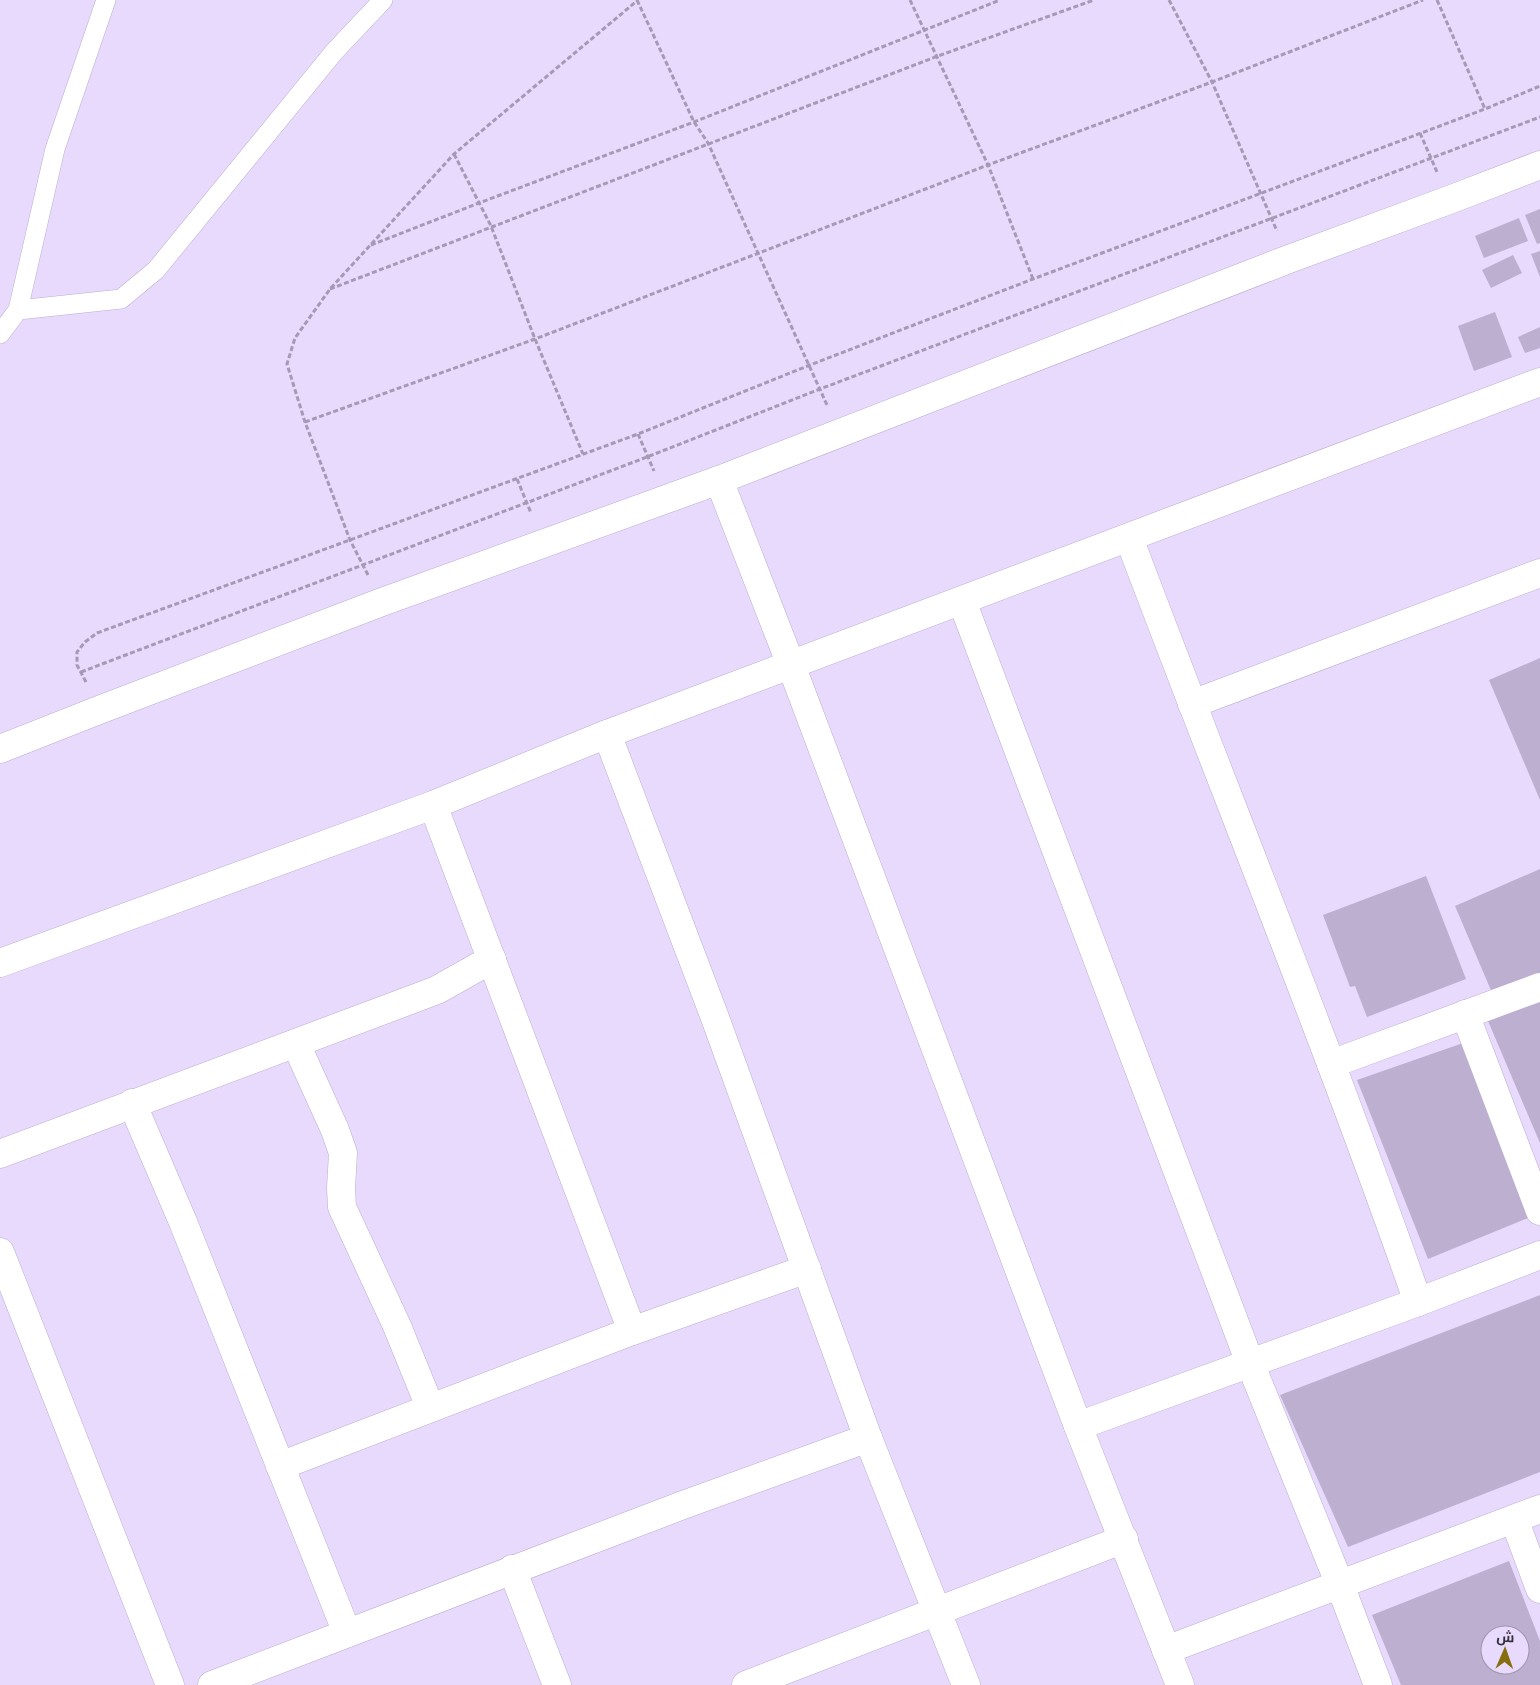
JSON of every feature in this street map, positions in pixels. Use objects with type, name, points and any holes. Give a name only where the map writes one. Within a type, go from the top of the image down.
[{"type":"street","points":[[0,749],[382,602],[719,480],[1289,259],[1540,165]]},
{"type":"street","points":[[0,963],[433,805],[607,734],[1540,382]]},
{"type":"street","points":[[719,480],[791,665],[1078,1426],[1180,1685]]},
{"type":"street","points":[[1129,538],[1331,1064],[1418,1302]]},
{"type":"street","points":[[1192,704],[1540,573]]},
{"type":"street","points":[[962,601],[1250,1363],[1340,1585],[1378,1685]]},
{"type":"street","points":[[607,734],[714,1015],[868,1438],[966,1685]]},
{"type":"street","points":[[433,805],[632,1330]]},
{"type":"street","points":[[0,1154],[437,990],[492,959]]},
{"type":"street","points":[[1331,1064],[1540,987]]},
{"type":"street","points":[[1465,1014],[1540,1211]]},
{"type":"street","points":[[296,1044],[335,1130],[343,1153],[342,1207],[397,1326],[430,1407]]},
{"type":"street","points":[[132,1103],[183,1222],[347,1633]]},
{"type":"street","points":[[0,1252],[170,1685]]},
{"type":"street","points":[[1078,1426],[1418,1302],[1540,1255]]},
{"type":"street","points":[[280,1466],[632,1330],[807,1269]]},
{"type":"street","points":[[212,1685],[512,1569],[868,1438]]},
{"type":"street","points":[[1166,1650],[1540,1509]]},
{"type":"street","points":[[1514,1519],[1540,1589]]},
{"type":"street","points":[[746,1685],[1124,1539]]},
{"type":"street","points":[[512,1569],[557,1685]]},
{"type":"lane","points":[[0,334],[18,310],[55,149],[106,0]]},
{"type":"lane","points":[[18,310],[121,299],[156,270],[334,52],[383,0]]},
{"type":"path","points":[[350,540],[305,422],[287,364],[295,338],[330,289],[454,154],[638,0],[694,122],[708,143],[840,433]]},
{"type":"path","points":[[910,0],[988,165],[1034,279]]},
{"type":"path","points":[[371,245],[694,122],[1000,0]]},
{"type":"path","points":[[330,289],[708,143],[938,56],[1094,0]]},
{"type":"path","points":[[1169,0],[1212,82],[1289,259]]},
{"type":"path","points":[[305,422],[535,339],[1423,0]]},
{"type":"path","points":[[1437,0],[1484,109]]},
{"type":"path","points":[[99,710],[77,665],[77,652],[84,642],[97,633],[638,434],[810,365],[1540,86]]},
{"type":"path","points":[[81,672],[647,457],[820,389],[1540,117]]},
{"type":"path","points":[[1420,133],[1450,200]]},
{"type":"path","points":[[454,154],[491,226],[583,454]]},
{"type":"path","points":[[638,434],[666,499]]},
{"type":"building","points":[[1540,209],[1540,243],[1537,244],[1525,215]]},
{"type":"building","points":[[1519,218],[1528,241],[1484,258],[1475,236]]},
{"type":"building","points":[[1540,251],[1540,277],[1531,254]]},
{"type":"building","points":[[1513,255],[1522,273],[1491,288],[1482,270]]},
{"type":"building","points":[[1495,312],[1512,357],[1474,371],[1458,326]]},
{"type":"building","points":[[1540,327],[1540,348],[1525,353],[1518,337]]},
{"type":"building","points":[[1540,658],[1540,800],[1489,680]]},
{"type":"building","points":[[1540,869],[1540,975],[1493,995],[1455,906]]},
{"type":"building","points":[[1426,876],[1466,979],[1367,1017],[1355,986],[1350,987],[1323,915]]},
{"type":"building","points":[[1540,999],[1540,1143],[1488,1021]]},
{"type":"building","points":[[1466,1042],[1528,1218],[1428,1259],[1357,1080]]},
{"type":"building","points":[[1540,1295],[1540,1472],[1348,1547],[1280,1395]]},
{"type":"building","points":[[1509,1561],[1540,1641],[1540,1685],[1401,1685],[1372,1615]]}]
